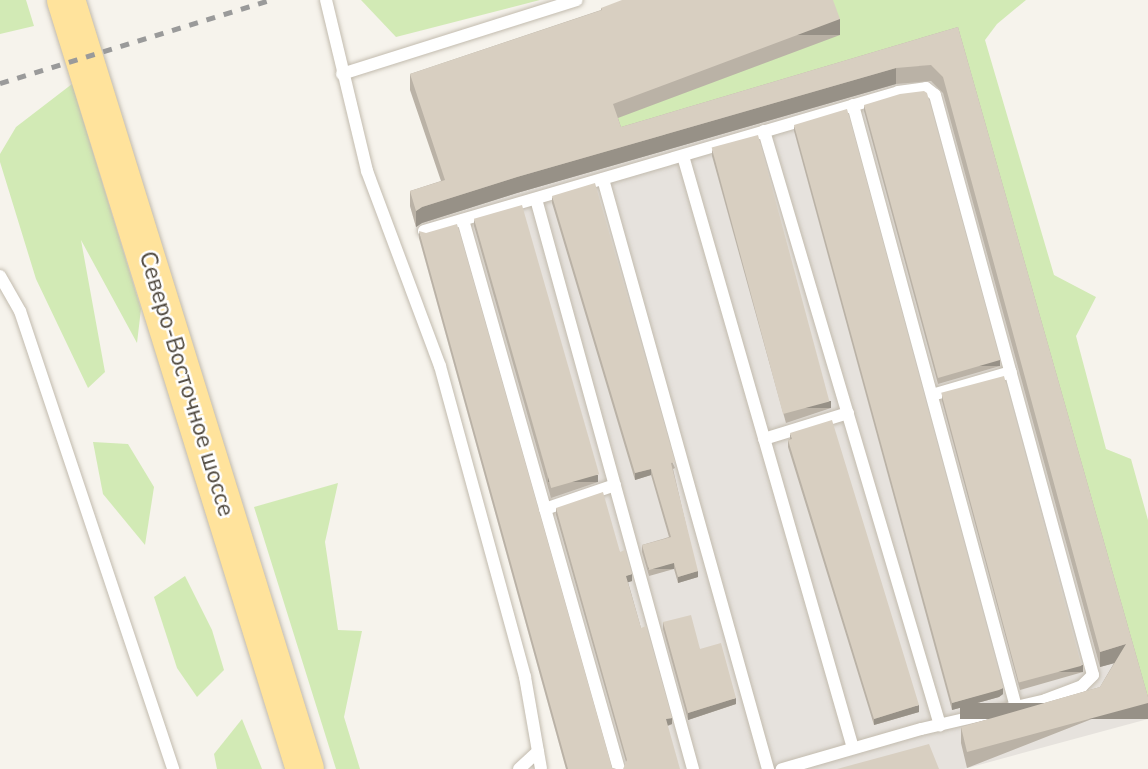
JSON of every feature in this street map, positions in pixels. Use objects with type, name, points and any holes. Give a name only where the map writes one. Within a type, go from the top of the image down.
[{"type":"main road","name":"Северо-Восточное шоссе","points":[[66,0],[305,769]]},
{"type":"lane","points":[[326,0],[367,172],[440,366],[525,677],[541,769]]},
{"type":"lane","points":[[342,74],[577,0]]},
{"type":"lane","points":[[424,231],[898,92],[926,88],[935,95],[1093,675],[1082,687],[1017,707],[940,725],[782,769]]},
{"type":"lane","points":[[853,105],[1017,707]]},
{"type":"lane","points":[[764,131],[940,725]]},
{"type":"lane","points":[[682,156],[853,748]]},
{"type":"lane","points":[[603,180],[768,769]]},
{"type":"lane","points":[[536,199],[693,769]]},
{"type":"lane","points":[[463,220],[619,769]]},
{"type":"lane","points":[[0,276],[20,311],[173,769]]},
{"type":"lane","points":[[932,395],[1011,372]]},
{"type":"lane","points":[[764,439],[848,413]]},
{"type":"lane","points":[[545,509],[615,485]]},
{"type":"lane","points":[[519,769],[538,751]]},
{"type":"shaded area","points":[[958,43],[1148,719],[964,769],[566,769],[410,206]]},
{"type":"green space","points":[[0,0],[26,0],[34,26],[0,34]]},
{"type":"green space","points":[[361,0],[540,0],[396,37]]},
{"type":"green space","points":[[804,0],[1026,0],[997,24],[985,40],[1054,275],[1096,297],[1076,336],[1106,449],[1131,459],[1148,520],[1148,713],[958,43],[451,194]]},
{"type":"green space","points":[[72,84],[141,309],[137,343],[81,240],[105,372],[88,388],[36,279],[0,162],[0,154],[16,127]]},
{"type":"green space","points":[[93,442],[128,444],[154,487],[145,545],[103,494]]},
{"type":"green space","points":[[338,483],[325,542],[338,630],[362,631],[344,717],[360,769],[336,769],[254,507]]},
{"type":"green space","points":[[185,576],[212,630],[224,670],[197,697],[177,668],[154,597]]},
{"type":"green space","points":[[242,719],[262,769],[217,769],[214,754]]},
{"type":"building","points":[[622,0],[833,0],[840,19],[613,104],[621,127],[958,27],[1148,703],[967,752],[961,727],[1100,687],[1126,644],[1100,652],[943,77],[931,65],[896,68],[517,177],[416,211],[410,191],[445,180],[410,74],[602,10],[601,8]]},
{"type":"building","points":[[924,91],[927,93],[1000,360],[938,378],[864,105],[900,94]]},
{"type":"building","points":[[847,109],[1003,688],[952,703],[794,125]]},
{"type":"building","points":[[758,135],[829,402],[783,414],[712,147]]},
{"type":"building","points":[[595,183],[675,462],[671,463],[698,571],[678,577],[674,563],[649,570],[642,545],[671,537],[651,469],[635,473],[552,196]]},
{"type":"building","points":[[522,205],[599,474],[551,488],[474,219]]},
{"type":"building","points":[[457,224],[612,768],[616,769],[568,769],[419,231],[426,233]]},
{"type":"building","points":[[1004,376],[1082,666],[1019,683],[941,393]]},
{"type":"building","points":[[832,420],[919,705],[874,719],[788,440],[792,439],[790,433]]},
{"type":"building","points":[[603,492],[620,552],[625,550],[632,574],[626,576],[641,628],[646,626],[672,718],[666,719],[680,769],[623,769],[627,760],[556,508]]},
{"type":"building","points":[[691,615],[700,649],[721,643],[736,698],[688,713],[663,622]]},
{"type":"building","points":[[929,744],[939,769],[837,769]]},
{"type":"railway","points":[[0,83],[269,0]]}]
